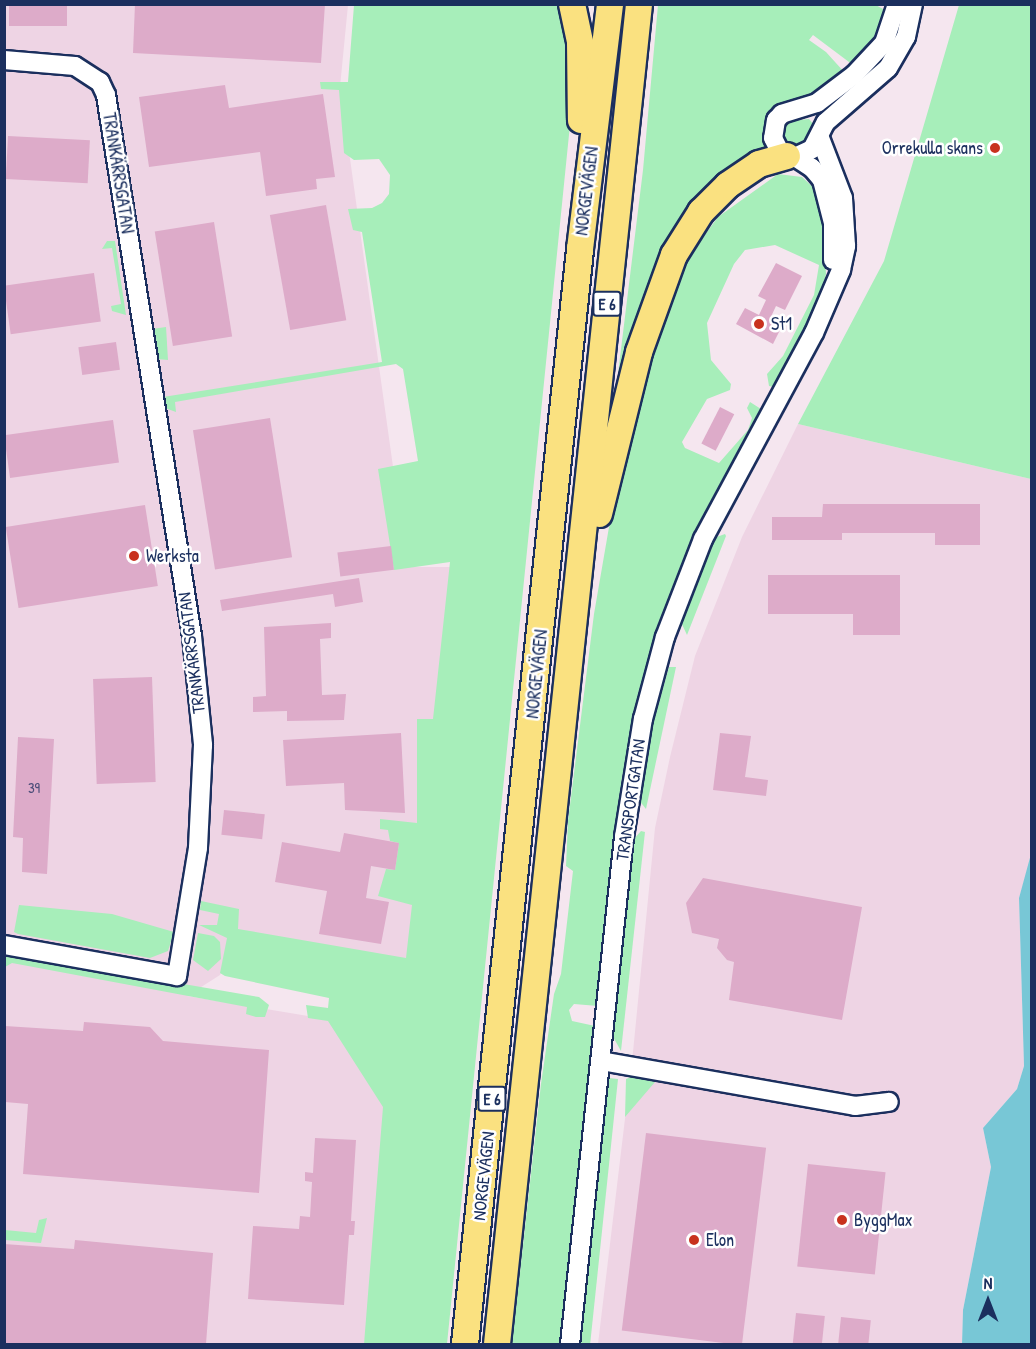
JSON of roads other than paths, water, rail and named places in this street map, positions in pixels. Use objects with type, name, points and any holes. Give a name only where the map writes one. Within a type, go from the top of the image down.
[{"type":"highway","points":[[572,4],[581,73],[580,249]]},
{"type":"highway","name":"NORGEVÄGEN","points":[[465,1344],[580,249],[610,4]]},
{"type":"highway","name":"NORGEVÄGEN","points":[[497,1344],[639,4]]},
{"type":"highway","points":[[577,604],[639,352],[674,255],[701,212],[728,185],[759,164],[791,156]]},
{"type":"street","points":[[897,4],[884,43],[854,75],[817,102],[782,114],[776,120],[775,145],[791,156],[812,149],[820,138],[826,122],[874,84],[898,54],[912,17],[913,4]]},
{"type":"street","name":"TRANKÄRRSGATAN","points":[[4,60],[75,66],[100,82],[106,95],[192,636],[203,745],[198,848],[177,976],[4,945]]},
{"type":"street","name":"TRANSPORTGATAN","points":[[570,1344],[630,790],[643,719],[663,644],[714,514],[831,295],[846,246],[843,198],[820,138]]},
{"type":"street","name":"TRANSPORTGATAN","points":[[791,156],[812,168],[829,200],[834,246],[831,295]]},
{"type":"street","points":[[601,1060],[855,1106],[889,1102]]},
{"type":"water","points":[[1031,854],[1031,1344],[962,1344],[963,1310],[991,1167],[983,1128],[1017,1089],[1024,1066],[1019,898]]},
{"type":"place","name":"Orrekulla skans","points":[[995,148]]},
{"type":"place","name":"St1","points":[[759,324]]},
{"type":"place","name":"Werksta","points":[[134,556]]},
{"type":"place","name":"ByggMax","points":[[842,1220]]},
{"type":"place","name":"Elon","points":[[694,1240]]}]
